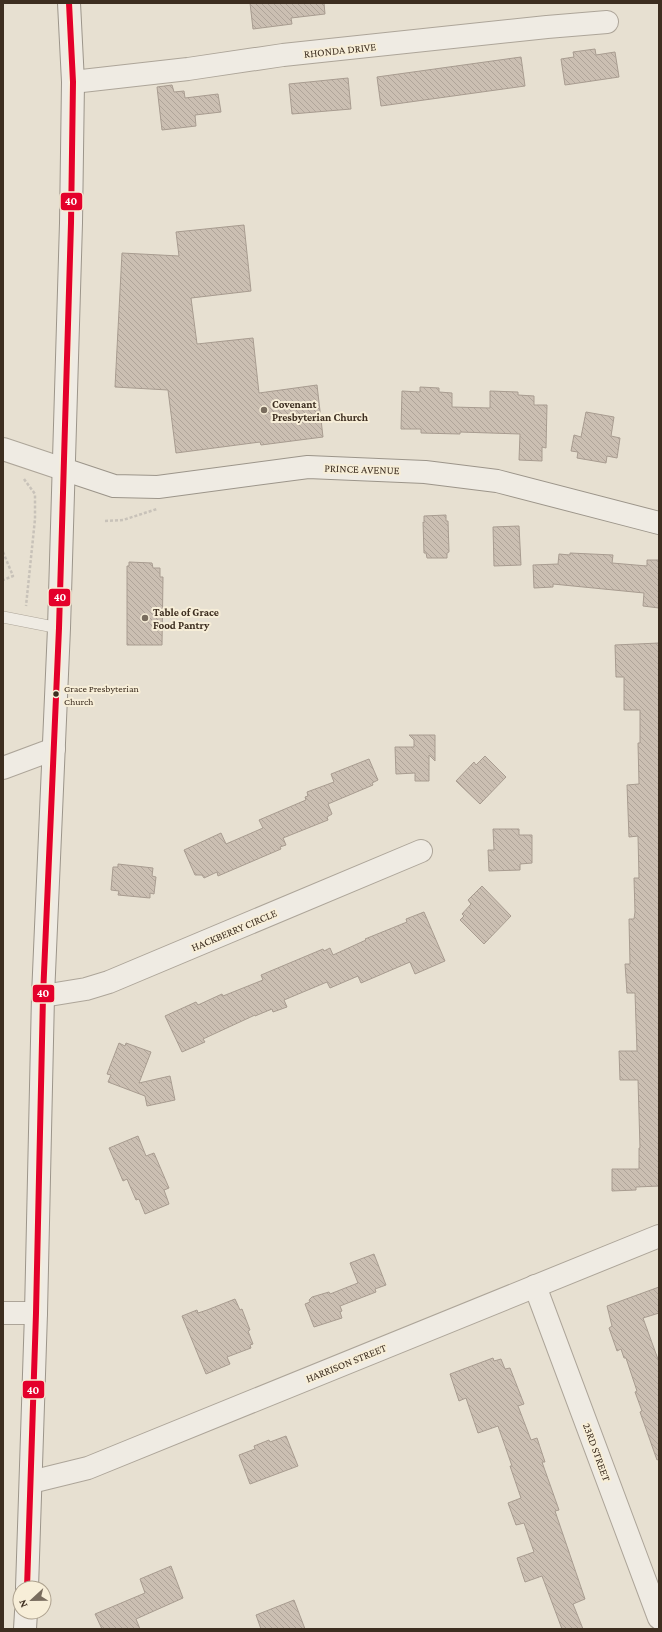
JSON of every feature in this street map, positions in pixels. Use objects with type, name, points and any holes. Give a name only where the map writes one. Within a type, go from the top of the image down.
[{"type":"street","points":[[26,1580],[36,1313],[43,996],[60,628],[63,469],[71,231],[73,82],[69,3]]},
{"type":"street","name":"RHONDA DRIVE","points":[[73,82],[188,69],[283,56],[547,27],[607,22]]},
{"type":"street","name":"PRINCE AVENUE","points":[[3,449],[114,486],[158,487],[308,467],[425,472],[497,481],[659,524]]},
{"type":"street","points":[[3,768],[54,749]]},
{"type":"street","name":"HACKBERRY CIRCLE","points":[[43,996],[86,989],[109,982],[421,851]]},
{"type":"street","name":"HARRISON STREET","points":[[31,1482],[88,1468],[659,1236]]},
{"type":"street","name":"23RD STREET","points":[[535,1286],[659,1618]]},
{"type":"street","points":[[3,1313],[36,1313]]},
{"type":"lane","points":[[3,617],[60,628]]},
{"type":"path","points":[[20,474],[35,494],[35,519],[25,622]]},
{"type":"path","points":[[105,521],[123,520],[164,507]]},
{"type":"path","points":[[3,552],[13,576],[3,580]]},
{"type":"building","points":[[250,3],[324,3],[325,14],[291,18],[292,24],[253,29]]},
{"type":"building","points":[[595,49],[596,55],[615,52],[619,77],[565,85],[561,59],[574,57],[573,52]]},
{"type":"building","points":[[521,57],[525,86],[381,106],[377,77]]},
{"type":"building","points":[[348,78],[351,109],[292,114],[289,84]]},
{"type":"building","points":[[172,85],[174,92],[184,91],[185,98],[218,94],[221,112],[195,115],[196,126],[162,130],[157,87]]},
{"type":"building","points":[[244,225],[251,291],[191,298],[197,344],[253,338],[259,393],[317,385],[323,437],[261,445],[260,442],[176,453],[168,390],[115,387],[122,253],[179,256],[176,232]]},
{"type":"building","points":[[420,387],[439,388],[439,392],[452,393],[452,407],[490,408],[490,391],[518,392],[518,395],[534,396],[534,405],[547,405],[546,448],[542,447],[542,461],[519,460],[520,434],[460,432],[460,434],[421,433],[421,429],[401,429],[402,391],[420,392]]},
{"type":"building","points":[[586,412],[614,417],[611,436],[620,438],[617,458],[607,456],[606,463],[577,458],[578,452],[571,451],[574,435],[581,437]]},
{"type":"building","points":[[446,515],[446,521],[448,521],[449,552],[447,553],[447,558],[427,558],[426,553],[424,553],[424,516]]},
{"type":"building","points":[[519,526],[521,565],[494,566],[493,527]]},
{"type":"building","points":[[570,553],[613,555],[612,563],[647,566],[647,560],[659,560],[659,608],[643,606],[644,593],[553,584],[553,587],[534,588],[533,565],[558,564],[559,554],[570,555]]},
{"type":"building","name":"Table of Grace Food Pantry","points":[[129,562],[152,563],[153,568],[160,568],[160,577],[163,577],[162,645],[127,645],[127,566],[129,566]]},
{"type":"building","points":[[659,643],[659,1186],[636,1187],[636,1190],[612,1191],[612,1169],[639,1169],[640,1148],[638,1080],[620,1080],[619,1051],[637,1051],[635,993],[627,993],[625,964],[630,964],[629,919],[634,919],[635,912],[634,878],[639,878],[638,836],[629,837],[627,785],[639,784],[638,743],[640,743],[640,710],[624,710],[624,677],[616,677],[615,645]]},
{"type":"building","points":[[409,735],[435,735],[435,761],[429,755],[429,781],[415,781],[415,773],[396,774],[395,747],[414,747],[414,740]]},
{"type":"building","points":[[485,756],[506,777],[480,804],[456,781],[474,762],[476,765]]},
{"type":"building","points":[[369,759],[378,780],[372,783],[373,785],[328,804],[332,814],[327,817],[328,820],[283,838],[286,845],[280,847],[281,849],[218,876],[217,872],[204,878],[202,875],[195,875],[184,850],[221,833],[226,844],[263,828],[259,820],[306,800],[305,797],[308,796],[307,792],[334,782],[331,774]]},
{"type":"building","points":[[493,829],[519,829],[519,835],[532,835],[532,863],[520,864],[520,870],[489,871],[488,850],[494,850]]},
{"type":"building","points":[[118,864],[153,868],[152,876],[156,877],[154,894],[150,893],[150,898],[118,895],[119,891],[111,890],[113,867],[118,867]]},
{"type":"building","points":[[482,886],[511,916],[484,944],[460,920],[464,916],[462,914],[471,904],[468,900]]},
{"type":"building","points":[[424,912],[445,961],[415,974],[410,962],[361,983],[358,976],[330,988],[327,982],[284,1000],[287,1007],[273,1012],[272,1009],[255,1015],[203,1039],[205,1042],[182,1052],[165,1016],[196,1002],[198,1005],[222,994],[223,996],[263,980],[261,975],[323,949],[324,951],[330,948],[333,955],[366,940],[365,939],[407,922],[406,919]]},
{"type":"building","points":[[119,1043],[125,1046],[126,1043],[151,1052],[139,1083],[170,1076],[175,1100],[147,1106],[145,1096],[108,1082],[111,1075],[107,1074]]},
{"type":"building","points":[[138,1136],[146,1156],[154,1153],[169,1188],[164,1190],[169,1204],[145,1214],[139,1199],[136,1200],[127,1179],[123,1181],[109,1148]]},
{"type":"building","points":[[374,1254],[386,1285],[375,1289],[376,1292],[340,1306],[342,1318],[314,1327],[305,1304],[310,1302],[309,1300],[312,1297],[329,1292],[330,1294],[358,1283],[350,1263]]},
{"type":"building","points":[[659,1287],[659,1313],[643,1318],[659,1362],[659,1459],[657,1460],[640,1412],[642,1411],[635,1392],[637,1391],[626,1358],[624,1358],[621,1349],[617,1351],[609,1328],[612,1326],[607,1306]]},
{"type":"building","points":[[235,1299],[240,1310],[242,1309],[250,1330],[248,1331],[253,1344],[250,1345],[251,1348],[227,1357],[230,1364],[206,1374],[182,1316],[197,1310],[198,1313]]},
{"type":"building","points":[[493,1358],[494,1361],[501,1359],[505,1369],[510,1368],[524,1404],[518,1406],[531,1440],[537,1438],[545,1462],[542,1462],[559,1510],[555,1511],[585,1599],[573,1604],[583,1629],[562,1629],[542,1576],[525,1582],[517,1558],[534,1552],[524,1523],[516,1525],[508,1503],[521,1498],[498,1426],[478,1433],[466,1398],[459,1401],[450,1374]]},
{"type":"building","points":[[286,1436],[298,1466],[250,1484],[239,1455],[255,1449],[254,1446],[269,1440],[270,1442]]},
{"type":"building","points":[[171,1566],[183,1598],[136,1619],[140,1629],[102,1629],[95,1614],[145,1593],[140,1579]]},
{"type":"building","points":[[294,1600],[305,1629],[261,1629],[256,1615]]},
{"type":"transit line","name":"40","points":[[27,1580],[36,1313],[43,996],[59,628],[71,223],[73,82],[69,3]]},
{"type":"place","name":"Covenant Presbyterian Church","points":[[264,410]]},
{"type":"place","name":"Table of Grace Food Pantry","points":[[145,618]]},
{"type":"place","name":"Grace Presbyterian Church","points":[[56,694]]}]
